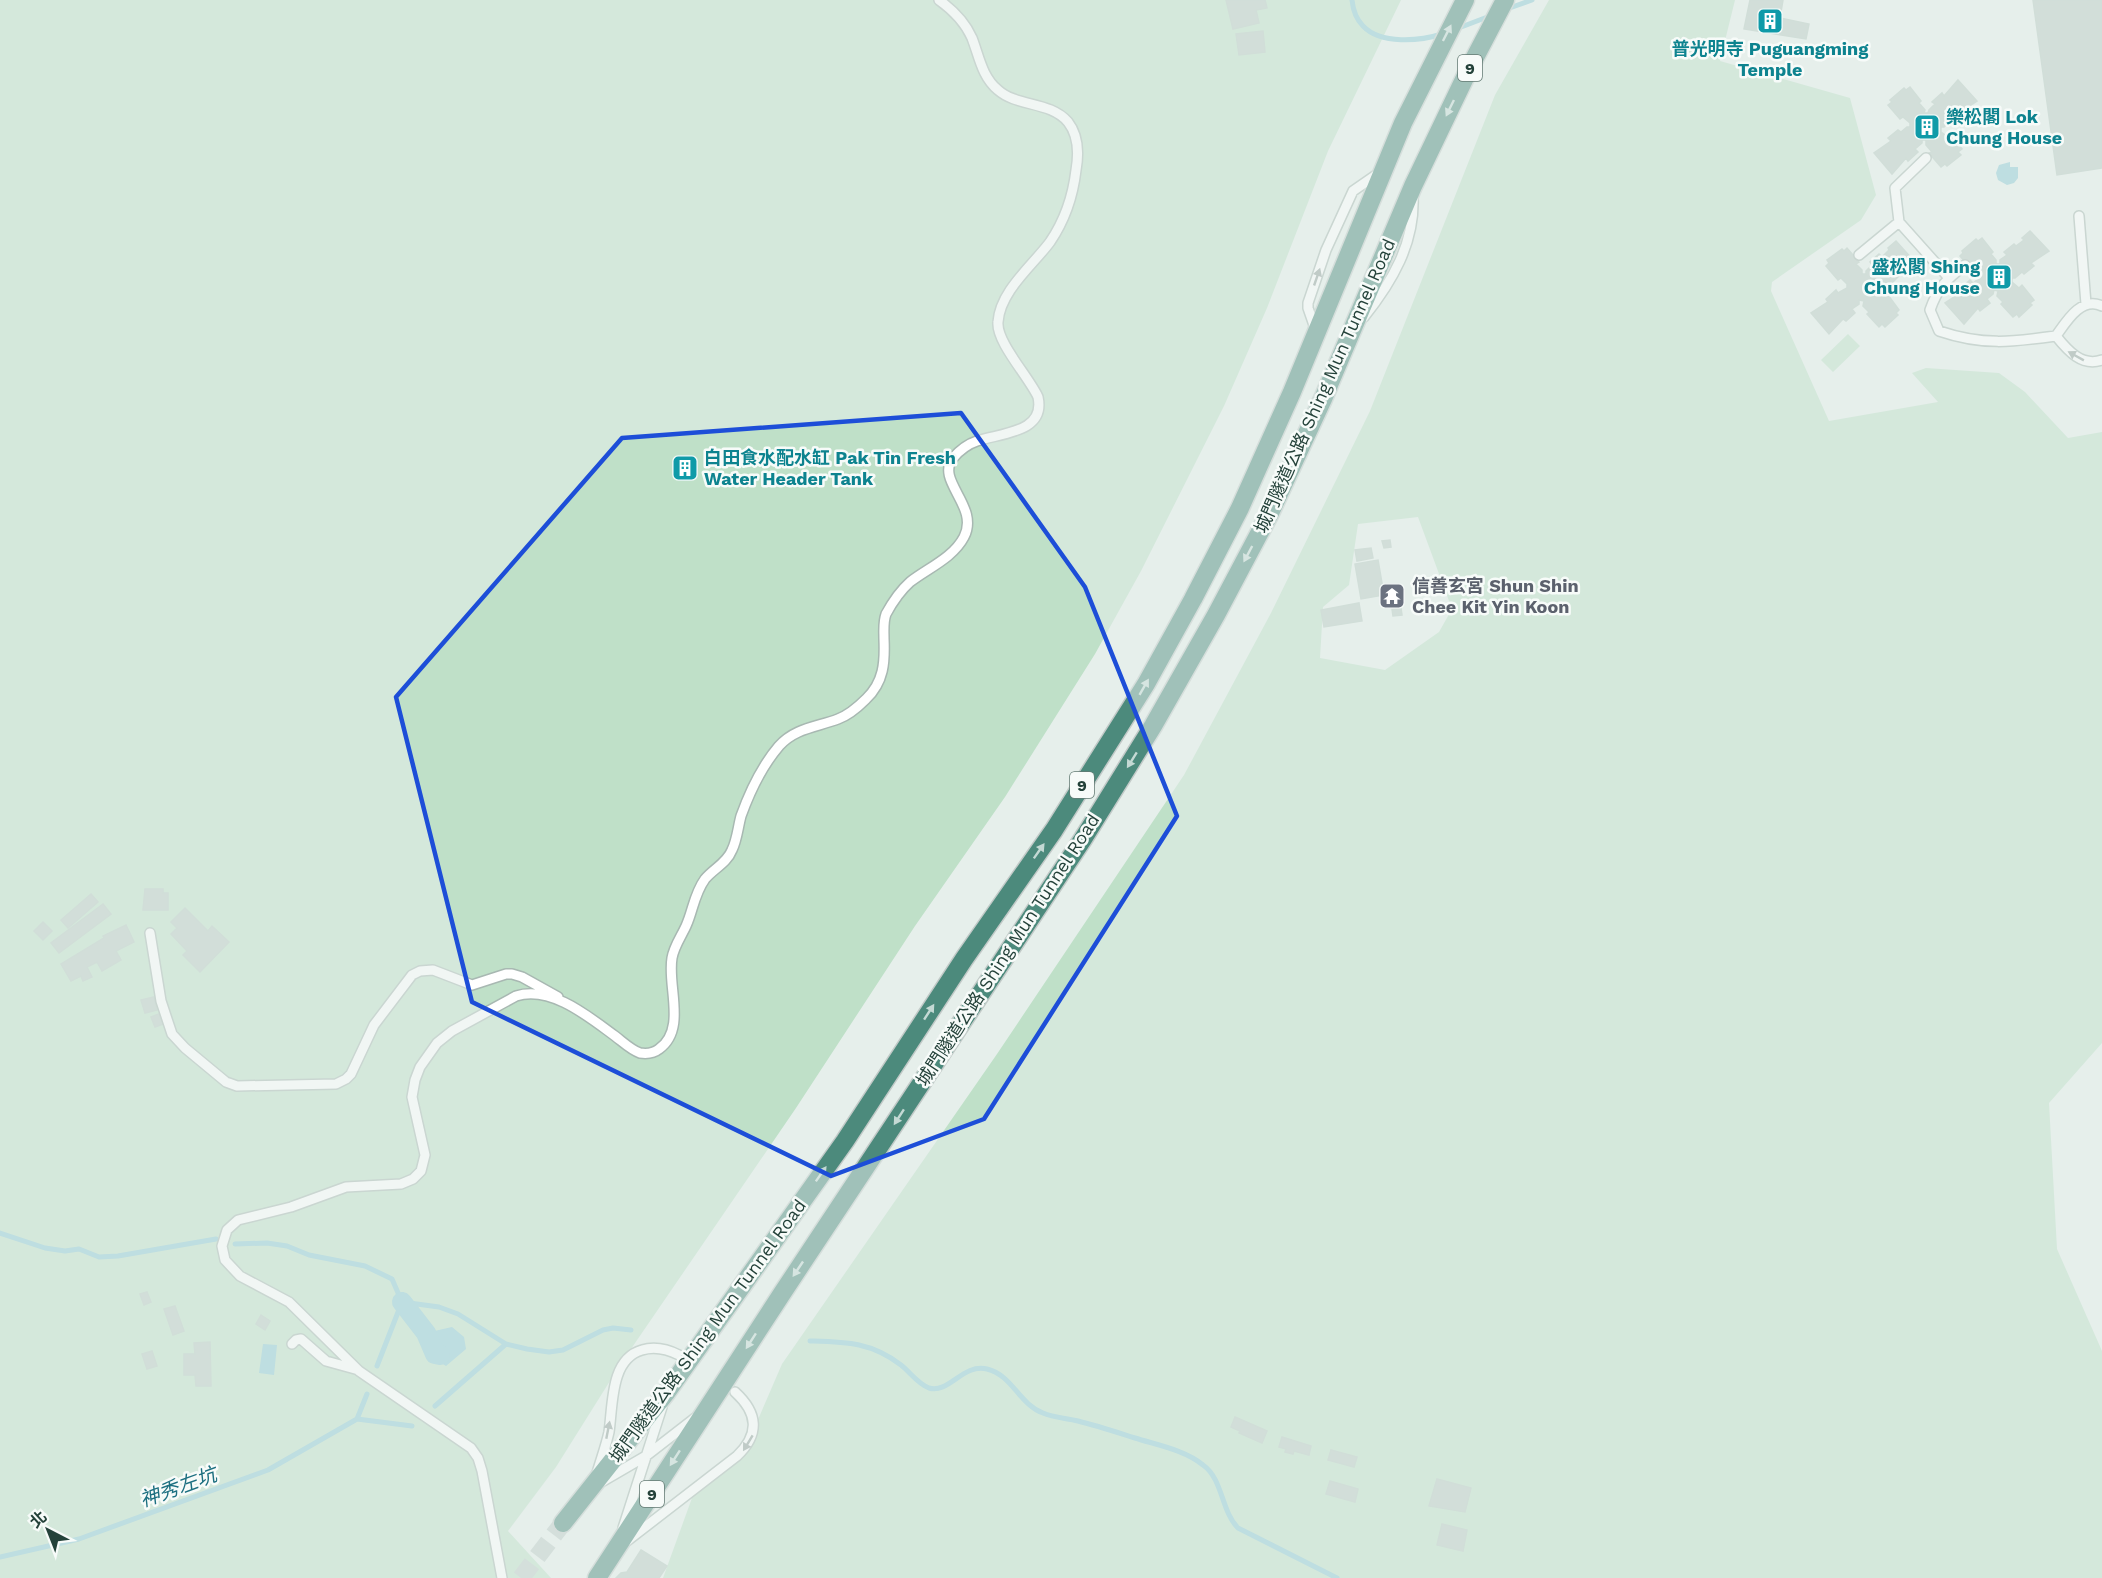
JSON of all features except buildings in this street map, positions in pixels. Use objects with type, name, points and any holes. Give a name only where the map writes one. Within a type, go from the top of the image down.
[{"type":"highway","name":"城門隧道公路 Shing Mun Tunnel Road","points":[[563,1523],[666,1393],[845,1141],[1120,727],[1193,598],[1240,508],[1317,333],[1402,123],[1465,0]]},
{"type":"highway","name":"城門隧道公路 Shing Mun Tunnel Road","points":[[597,1578],[1083,839],[1153,726],[1270,513],[1352,331],[1413,186],[1505,0]]},
{"type":"lane","points":[[502,1578],[482,1470],[473,1452],[461,1440],[358,1370],[289,1302],[249,1282],[231,1269],[222,1252],[224,1236],[238,1220],[291,1207],[346,1187],[401,1184],[413,1179],[422,1167],[425,1152],[414,1110],[413,1085],[420,1067],[437,1043],[465,1022],[520,995],[542,995],[567,1005],[590,1018],[636,1051],[653,1053],[664,1045],[674,1021],[671,974],[674,950],[687,925],[700,886],[731,854],[743,811],[760,774],[789,736],[800,730],[844,716],[864,701],[876,687],[884,668],[884,626],[888,611],[908,585],[950,554],[965,536],[968,525],[967,512],[948,473],[953,458],[976,441],[1018,430],[1030,424],[1037,416],[1040,407],[1038,397],[1000,335],[998,320],[1002,306],[1010,292],[1050,241],[1064,217],[1070,203],[1076,172],[1077,138],[1061,116],[1016,100],[997,90],[985,74],[967,29],[951,9],[939,0]]},
{"type":"lane","points":[[1926,158],[1895,188],[1899,222],[1949,278]]},
{"type":"lane","points":[[1965,265],[1936,292],[1930,310],[1939,331],[1962,339],[2004,343],[2056,336],[2069,317],[2097,303],[2079,216]]},
{"type":"lane","points":[[1859,255],[1899,222]]},
{"type":"lane","points":[[2056,336],[2070,354],[2092,363],[2102,360]]},
{"type":"lane","points":[[150,933],[161,1001],[172,1034],[184,1048],[226,1083],[237,1086],[341,1082],[354,1069],[374,1025],[408,979],[420,971],[433,970],[472,986],[506,974],[514,974],[553,993],[567,1005]]},
{"type":"lane","points":[[292,1344],[301,1339],[326,1361],[358,1370]]},
{"type":"lane","points":[[593,1487],[608,1435],[621,1365],[630,1356],[646,1348],[667,1350],[679,1355]]},
{"type":"lane","points":[[615,1550],[747,1446],[754,1429],[752,1416],[745,1402],[735,1392]]},
{"type":"lane","points":[[615,1550],[666,1393]]},
{"type":"lane","points":[[593,1487],[645,1456],[706,1409]]},
{"type":"highlighted area","points":[[961,413],[1085,587],[1177,816],[984,1119],[831,1176],[472,1002],[396,697],[622,438]]},
{"type":"green space","points":[[0,0],[1401,0],[1328,151],[1267,308],[1224,406],[1141,571],[1095,654],[1005,797],[915,926],[796,1108],[620,1365],[556,1467],[508,1531],[551,1578],[0,1578]]},
{"type":"green space","points":[[1549,0],[1735,0],[1720,61],[1850,98],[1876,195],[1861,220],[1772,282],[1771,291],[1829,421],[1938,402],[1912,373],[1926,368],[1999,373],[2025,392],[2068,438],[2102,432],[2102,1043],[2049,1103],[2057,1249],[2102,1351],[2102,1578],[663,1578],[692,1498],[750,1438],[782,1364],[997,1054],[1184,775],[1271,613],[1370,411],[1495,95]],"holes":[[[1418,517],[1452,609],[1439,632],[1385,670],[1320,658],[1323,607],[1349,585],[1358,524]]]},
{"type":"green space","points":[[1848,334],[1860,346],[1833,372],[1821,360]]},
{"type":"water","points":[[2010,162],[2010,167],[2018,167],[2018,178],[2014,183],[2007,185],[1998,180],[1996,173],[1999,165]]},
{"type":"water","points":[[452,1327],[464,1337],[466,1349],[446,1366],[427,1354],[417,1335]]},
{"type":"water","points":[[263,1344],[277,1345],[274,1375],[259,1373]]},
{"type":"waterway","points":[[1352,0],[1355,14],[1361,23],[1380,36],[1412,40],[1442,34]]},
{"type":"waterway","points":[[1504,10],[1532,0]]},
{"type":"waterway","points":[[1456,29],[1490,16]]},
{"type":"waterway","points":[[0,1233],[45,1248],[65,1251],[79,1249],[99,1257],[118,1256],[216,1239]]},
{"type":"waterway","points":[[235,1244],[267,1243],[287,1246],[309,1255],[365,1266],[392,1279],[402,1302],[439,1307],[458,1314],[506,1344],[527,1349],[549,1352],[563,1350],[603,1330],[613,1328],[631,1330]]},
{"type":"waterway","name":"神秀左坑","points":[[377,1366],[402,1302]]},
{"type":"waterway","points":[[402,1302],[426,1333],[435,1354],[440,1355]]},
{"type":"waterway","points":[[810,1341],[847,1343],[869,1348],[890,1357],[929,1388],[943,1387],[971,1370],[987,1369],[1003,1377],[1028,1403],[1043,1413],[1100,1427],[1188,1455],[1203,1465],[1215,1478],[1228,1513],[1238,1528],[1337,1578]]},
{"type":"waterway","name":"神秀左坑","points":[[435,1406],[506,1344]]},
{"type":"waterway","name":"神秀左坑","points":[[357,1419],[367,1394]]},
{"type":"waterway","name":"神秀左坑","points":[[0,1557],[79,1539],[268,1470],[357,1419],[412,1426]]},
{"type":"tunnel","points":[[521,1578],[563,1523]]},
{"type":"place","name":"普光明寺 Puguangming Temple","points":[[1770,21]]},
{"type":"place","name":"樂松閣 Lok Chung House","points":[[1927,127]]},
{"type":"place","name":"盛松閣 Shing Chung House","points":[[1999,277]]},
{"type":"place","name":"白田食水配水缸 Pak Tin Fresh Water Header Tank","points":[[685,468]]},
{"type":"place","name":"信善玄宮 Shun Shin Chee Kit Yin Koon","points":[[1392,596]]}]
